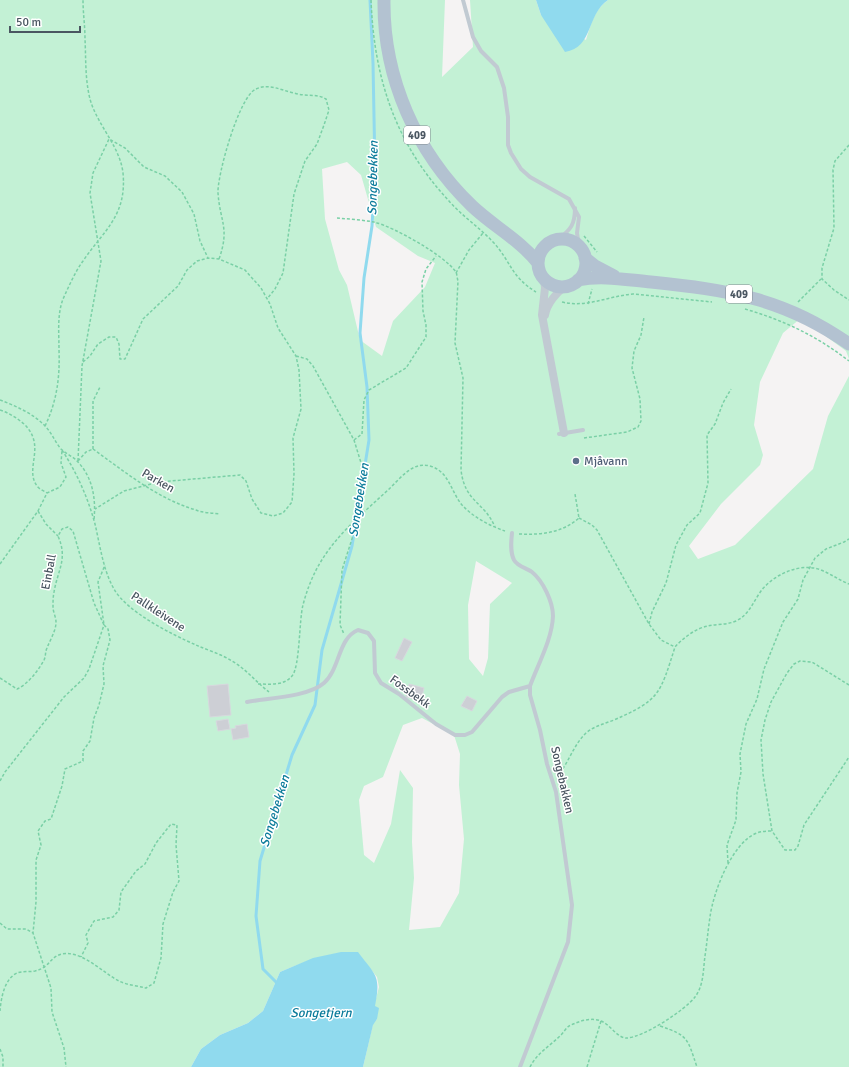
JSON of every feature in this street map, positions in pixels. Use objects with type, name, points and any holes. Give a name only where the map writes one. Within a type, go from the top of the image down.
[{"type":"main road","name":"409","points":[[384,0],[387,44],[394,77],[404,106],[421,141],[437,167],[458,193],[487,219],[530,252],[538,263],[544,278]]},
{"type":"main road","name":"409","points":[[512,237],[553,242],[569,240],[578,246],[585,258],[594,266],[618,278]]},
{"type":"main road","points":[[538,263],[540,252],[553,242]]},
{"type":"main road","points":[[578,280],[584,272],[585,258]]},
{"type":"main road","points":[[544,278],[554,285],[565,286]]},
{"type":"main road","name":"409","points":[[565,286],[578,280],[593,278],[618,278],[724,291],[750,296],[790,310],[822,326],[849,344]]},
{"type":"street","points":[[544,278],[545,288],[542,313],[562,433]]},
{"type":"street","points":[[544,320],[548,307],[556,294],[565,286]]},
{"type":"lane","points":[[463,0],[473,37],[481,51],[497,67],[504,88],[508,117],[508,144],[514,158],[525,173],[539,184],[566,196],[575,208],[579,217],[577,233],[578,246]]},
{"type":"lane","points":[[553,242],[572,228],[575,221],[575,208]]},
{"type":"lane","points":[[562,433],[583,430]]},
{"type":"lane","points":[[512,533],[511,547],[514,560],[518,565],[532,572],[542,584],[553,615],[549,638],[530,686]]},
{"type":"lane","name":"Fossbekk","points":[[346,639],[358,630],[368,632],[374,641],[376,673],[381,683],[399,694],[442,728],[455,735],[465,735],[472,732],[502,697],[509,692],[530,686]]},
{"type":"lane","points":[[247,702],[305,692],[323,684],[336,666],[346,639]]},
{"type":"lane","name":"Songebakken","points":[[520,1067],[563,956],[570,931],[572,905],[554,782],[547,764],[540,730],[530,694],[530,686]]},
{"type":"path","points":[[45,426],[56,398],[59,371],[58,329],[63,300],[82,261],[110,228],[118,212],[124,186],[123,172],[119,156],[96,116],[86,78],[83,0]]},
{"type":"path","points":[[219,259],[224,244],[225,228],[218,193],[219,174],[236,122],[247,97],[254,89],[269,86],[296,94],[320,96],[326,99],[329,110],[324,125],[317,144],[304,161],[294,194],[282,273],[275,289],[267,299]]},
{"type":"path","points":[[78,461],[78,424],[83,362],[101,261],[90,193],[93,174],[109,139]]},
{"type":"path","points":[[109,139],[125,148],[144,167],[165,176],[182,192],[194,214],[200,241],[208,258]]},
{"type":"path","points":[[790,310],[822,279],[822,268],[834,228],[833,170],[835,161],[849,145]]},
{"type":"path","points":[[337,218],[369,221],[408,236],[436,256],[456,273],[458,281],[455,343],[462,378],[461,470],[463,484],[468,494],[491,516],[496,528]]},
{"type":"path","points":[[456,273],[469,250],[483,233]]},
{"type":"path","points":[[354,440],[362,434],[364,400],[369,390],[406,368],[426,337],[422,282],[426,269],[436,256]]},
{"type":"path","points":[[83,362],[90,356],[98,344],[110,336],[116,338],[119,344],[120,359],[124,359],[143,319],[178,286],[187,270],[198,261],[208,258],[219,259],[245,270],[267,299],[278,328],[296,356],[299,370],[301,409],[293,438],[294,474],[292,502],[283,513],[273,516],[261,513],[252,499],[246,481],[240,475],[178,480],[145,486],[124,491],[95,509]]},
{"type":"path","points":[[822,279],[834,290],[849,300]]},
{"type":"path","points":[[584,438],[627,432],[638,427],[641,421],[640,399],[632,368],[634,351],[641,335],[644,316]]},
{"type":"path","points":[[296,356],[307,359],[314,366],[354,440],[362,466],[362,501],[360,514],[342,570],[340,625],[346,639]]},
{"type":"path","points":[[78,461],[86,452],[93,449],[93,401],[100,387]]},
{"type":"path","points":[[649,624],[652,612],[666,583],[676,545],[687,525],[700,513],[708,483],[707,435],[715,424],[723,403],[731,389]]},
{"type":"path","name":"Pallkleivene","points":[[0,400],[24,411],[45,426],[77,474],[94,522],[105,565],[113,588],[120,597],[138,612],[186,641],[231,661],[258,684],[274,695],[282,696]]},
{"type":"path","points":[[0,410],[18,418],[31,431],[36,443],[34,479],[37,487],[47,493]]},
{"type":"path","name":"Parken","points":[[93,449],[145,486],[196,510],[220,514]]},
{"type":"path","points":[[62,450],[78,461],[92,484],[95,509],[94,522]]},
{"type":"path","points":[[0,564],[38,511],[47,493],[60,486],[66,477],[61,463],[62,450]]},
{"type":"path","points":[[258,684],[280,684],[288,680],[294,674],[297,666],[299,626],[310,584],[331,545],[360,514],[408,470],[422,465],[439,469],[446,476],[456,497],[466,509],[496,528],[512,533],[531,535],[560,531],[570,526],[579,518]]},
{"type":"path","points":[[575,494],[579,518]]},
{"type":"path","points":[[38,511],[46,524],[58,536],[62,529],[68,526],[73,531],[94,603],[104,625],[108,628],[110,640],[103,666],[104,684],[94,718],[90,741],[83,751],[83,761],[65,769],[62,786],[52,818],[45,821],[38,831],[41,845],[36,860],[36,902],[33,933],[51,988],[52,1012],[64,1048],[66,1067]]},
{"type":"path","points":[[579,518],[592,525],[597,530],[649,624],[661,640],[675,647]]},
{"type":"path","name":"Einball","points":[[0,678],[17,689],[24,686],[44,659],[56,622],[53,607],[54,593],[58,573],[62,567],[63,558],[62,545],[58,536]]},
{"type":"path","points":[[728,863],[727,845],[736,820],[737,793],[741,772],[740,754],[746,724],[757,699],[764,669],[783,622],[798,599],[803,580],[821,553],[849,539]]},
{"type":"path","points":[[0,781],[9,766],[64,698],[84,678],[89,669],[104,625],[98,582],[105,565]]},
{"type":"path","points":[[554,782],[587,732],[596,726],[641,708],[657,696],[663,684],[675,647],[686,637],[707,626],[736,621],[750,609],[761,591],[771,581],[791,570],[804,567],[820,570],[849,584]]},
{"type":"path","points":[[849,685],[812,662],[800,661],[794,664],[787,672],[771,702],[765,720],[761,740],[763,774],[772,831],[785,850],[795,850],[798,846],[804,826],[849,757]]},
{"type":"path","points":[[0,1011],[2,998],[10,978],[18,972],[29,972],[45,968],[55,956],[64,953],[81,957],[121,982],[146,988],[154,983],[161,958],[163,924],[173,892],[179,881],[176,845],[177,825],[172,824],[166,830],[156,843],[145,864],[136,871],[121,892],[119,910],[113,917],[94,921],[86,935],[88,943],[81,957]]},
{"type":"path","points":[[530,1067],[539,1053],[561,1036],[568,1027],[589,1019],[601,1021],[624,1038],[631,1037],[658,1026],[687,1006],[696,996],[702,983],[710,916],[728,863],[737,849],[749,837],[757,833],[772,831]]},
{"type":"path","points":[[0,923],[7,929],[26,929],[33,933]]},
{"type":"path","points":[[587,1067],[601,1021]]},
{"type":"path","points":[[658,1026],[681,1034],[689,1043],[697,1067]]},
{"type":"path","points":[[0,1049],[3,1057],[3,1067]]},
{"type":"green space","points":[[0,0],[445,0],[442,77],[473,47],[470,0],[536,0],[541,15],[586,40],[591,23],[596,13],[608,0],[849,0],[849,359],[846,351],[801,318],[783,333],[760,382],[754,425],[763,455],[760,465],[721,504],[689,546],[698,559],[735,545],[813,469],[828,416],[849,376],[849,1067],[363,1067],[373,1024],[377,1019],[374,1006],[379,987],[377,977],[357,952],[347,952],[327,955],[280,972],[263,1011],[248,1023],[220,1035],[201,1049],[191,1067],[0,1067]],"holes":[[[347,162],[361,175],[376,227],[418,256],[435,263],[425,287],[393,321],[382,356],[360,340],[347,285],[339,270],[325,219],[322,169]],[[476,561],[512,583],[490,604],[488,658],[483,676],[469,659],[468,605]],[[422,718],[454,735],[460,754],[459,785],[464,839],[459,893],[440,927],[409,930],[414,878],[412,842],[413,788],[400,770],[391,824],[374,863],[364,855],[359,800],[364,786],[383,777],[403,725]]]},
{"type":"water","points":[[536,0],[608,0],[601,6],[596,14],[586,37],[581,44],[574,49],[565,52],[541,15]]},
{"type":"water","name":"Songetjern","points":[[341,952],[358,952],[376,976],[377,996],[375,1006],[379,1008],[377,1019],[373,1025],[363,1067],[191,1067],[201,1049],[220,1035],[248,1023],[263,1011],[280,972],[313,958]]},
{"type":"building","points":[[404,638],[412,642],[402,661],[395,658]]},
{"type":"building","points":[[228,684],[231,715],[210,717],[207,686]]},
{"type":"building","points":[[409,684],[424,688],[421,701],[406,697]]},
{"type":"building","points":[[467,696],[477,701],[472,711],[461,706]]},
{"type":"building","points":[[228,719],[230,729],[218,731],[216,721]]},
{"type":"building","points":[[247,724],[249,737],[233,740],[231,729],[236,728],[235,726]]},
{"type":"waterway","name":"Songebekken","points":[[276,982],[263,969],[256,916],[260,861],[292,755],[315,705],[322,650],[352,546],[369,440],[367,387],[360,333],[364,278],[372,226],[375,170],[370,0]]},
{"type":"place","name":"Mjåvann","points":[[576,461]]}]
